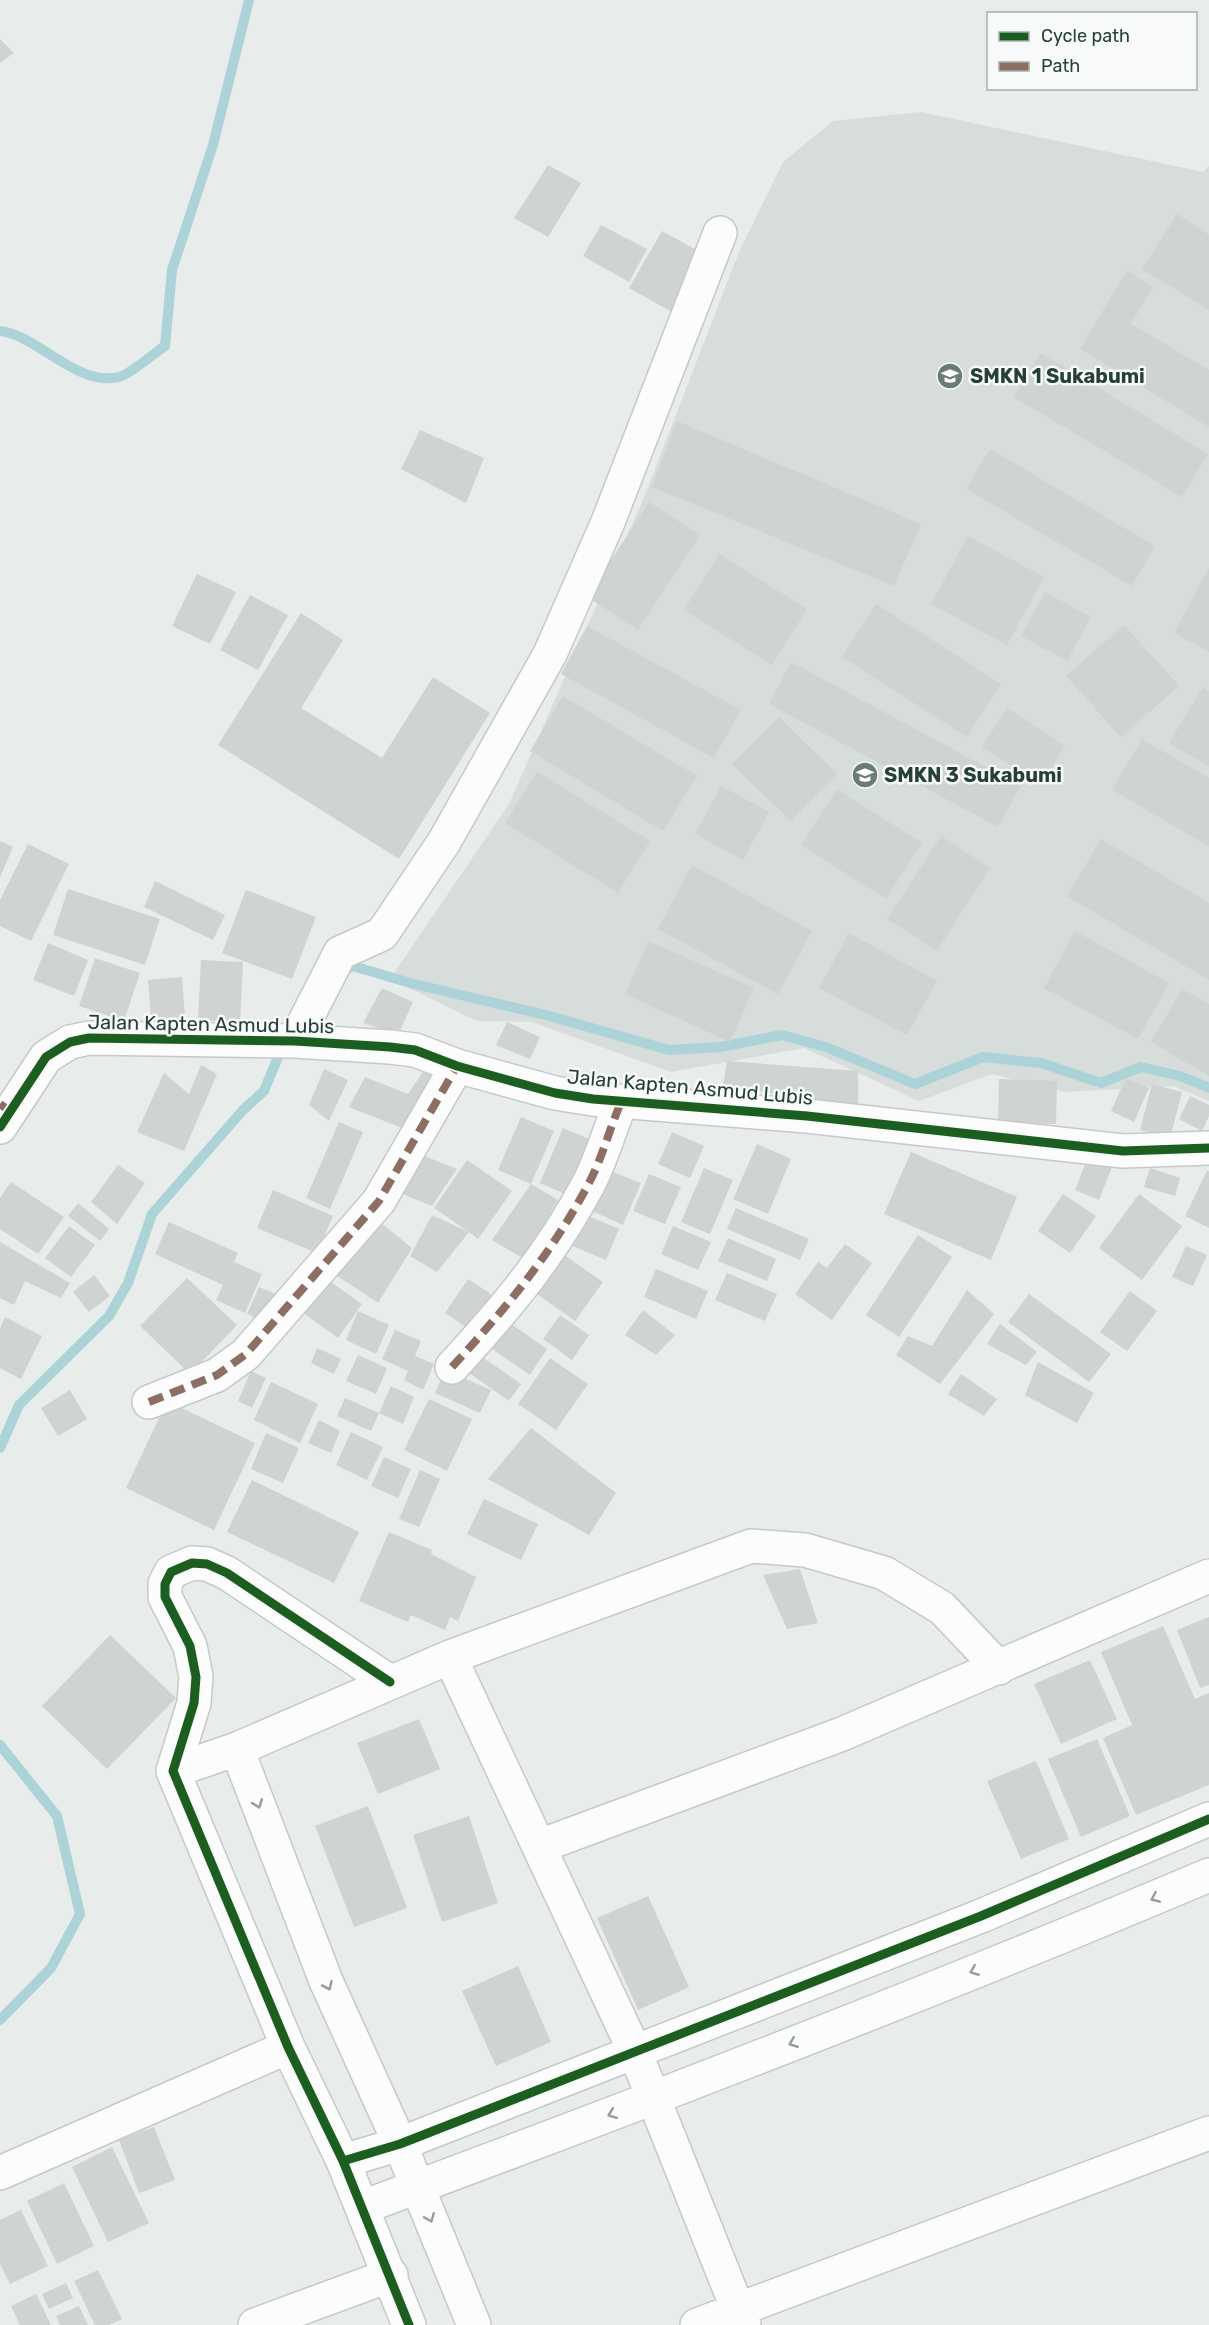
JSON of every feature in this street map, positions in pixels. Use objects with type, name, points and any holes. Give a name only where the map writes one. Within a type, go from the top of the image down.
[{"type":"street","points":[[294,1041],[340,953],[382,934],[444,842],[550,654],[608,522],[720,233]]},
{"type":"street","name":"Jalan Kapten Asmud Lubis","points":[[4,1114],[46,1058],[58,1047],[70,1042],[89,1038],[294,1041],[415,1050],[457,1066],[555,1093],[621,1102],[807,1116],[1123,1151],[1209,1148]]},
{"type":"street","points":[[149,1402],[217,1375],[246,1354],[379,1201],[457,1066]]},
{"type":"street","points":[[452,1367],[515,1298],[558,1237],[590,1181],[621,1102]]},
{"type":"street","points":[[173,1771],[237,1749],[450,1657],[751,1546],[805,1550],[884,1573],[942,1608],[999,1668]]},
{"type":"street","points":[[390,1682],[227,1573],[207,1564],[192,1563],[181,1567],[171,1572],[165,1584],[165,1597],[190,1646],[196,1677],[194,1703],[173,1771],[288,2047],[363,2207],[410,2325]]},
{"type":"street","points":[[540,1846],[842,1734],[999,1668],[1209,1575]]},
{"type":"street","points":[[450,1657],[635,2052],[740,2317]]},
{"type":"street","points":[[237,1749],[326,1982],[400,2144],[474,2325]]},
{"type":"street","points":[[343,2161],[400,2144],[992,1912],[1209,1819]]},
{"type":"street","points":[[363,2207],[653,2098],[1209,1875]]},
{"type":"street","points":[[837,1973],[856,2018]]},
{"type":"street","points":[[0,2173],[288,2047]]},
{"type":"street","points":[[697,2325],[740,2317],[1209,2133]]},
{"type":"street","points":[[255,2325],[391,2275]]},
{"type":"shaded area","points":[[921,112],[1203,172],[1209,166],[1209,1101],[1173,1086],[1065,1092],[992,1074],[919,1101],[804,1048],[671,1072],[532,1022],[477,1021],[390,979],[509,804],[643,500],[739,252],[783,162],[833,121]]},
{"type":"building","points":[[0,39],[14,53],[0,63]]},
{"type":"building","points":[[548,165],[581,183],[548,237],[514,218]]},
{"type":"building","points":[[1177,214],[1209,235],[1209,310],[1142,269]]},
{"type":"building","points":[[601,225],[647,249],[629,282],[583,256]]},
{"type":"building","points":[[662,231],[704,254],[672,312],[629,288]]},
{"type":"building","points":[[1127,270],[1153,287],[1131,324],[1209,370],[1209,427],[1080,349]]},
{"type":"building","points":[[1041,353],[1208,454],[1182,497],[1014,397]]},
{"type":"building","points":[[677,421],[921,524],[894,586],[652,487]]},
{"type":"building","points":[[420,430],[484,458],[466,503],[401,469]]},
{"type":"building","points":[[990,449],[1155,546],[1132,586],[966,489]]},
{"type":"building","points":[[649,502],[700,535],[638,630],[587,597]]},
{"type":"building","points":[[968,536],[1044,577],[1007,645],[931,604]]},
{"type":"building","points":[[719,554],[807,609],[772,665],[684,610]]},
{"type":"building","points":[[1209,568],[1209,652],[1174,633]]},
{"type":"building","points":[[197,574],[236,592],[210,644],[172,626]]},
{"type":"building","points":[[1045,592],[1091,617],[1067,661],[1021,636]]},
{"type":"building","points":[[250,595],[288,615],[258,670],[220,650]]},
{"type":"building","points":[[876,604],[1001,684],[967,737],[842,657]]},
{"type":"building","points":[[301,613],[343,640],[301,708],[382,758],[433,677],[490,713],[399,859],[218,745]]},
{"type":"building","points":[[1124,625],[1179,686],[1121,737],[1066,676]]},
{"type":"building","points":[[587,626],[741,710],[714,758],[561,674]]},
{"type":"building","points":[[791,662],[1021,786],[998,827],[769,704]]},
{"type":"building","points":[[1203,687],[1209,691],[1209,766],[1169,743]]},
{"type":"building","points":[[563,696],[697,776],[663,831],[530,751]]},
{"type":"building","points":[[1007,708],[1065,746],[1041,784],[982,747]]},
{"type":"building","points":[[779,717],[837,774],[791,821],[732,764]]},
{"type":"building","points":[[1142,739],[1209,778],[1209,846],[1112,790]]},
{"type":"building","points":[[537,772],[650,841],[618,893],[505,823]]},
{"type":"building","points":[[721,786],[769,812],[743,860],[695,834]]},
{"type":"building","points":[[837,789],[922,843],[886,899],[801,845]]},
{"type":"building","points":[[941,836],[990,868],[937,951],[887,919]]},
{"type":"building","points":[[1101,839],[1209,903],[1209,980],[1067,896]]},
{"type":"building","points":[[0,841],[13,847],[0,877]]},
{"type":"building","points":[[28,844],[69,864],[31,941],[0,926],[0,900]]},
{"type":"building","points":[[692,865],[812,931],[778,994],[658,929]]},
{"type":"building","points":[[155,881],[225,915],[213,940],[144,907]]},
{"type":"building","points":[[68,889],[160,919],[145,965],[53,935]]},
{"type":"building","points":[[246,890],[316,917],[292,979],[222,953]]},
{"type":"building","points":[[1075,931],[1169,983],[1138,1039],[1044,988]]},
{"type":"building","points":[[849,933],[937,981],[907,1035],[819,988]]},
{"type":"building","points":[[649,941],[754,988],[730,1042],[625,994]]},
{"type":"building","points":[[48,943],[88,960],[74,996],[33,980]]},
{"type":"building","points":[[95,958],[140,973],[124,1021],[79,1006]]},
{"type":"building","points":[[201,960],[243,962],[240,1022],[198,1020]]},
{"type":"building","points":[[182,977],[185,1018],[151,1020],[148,980]]},
{"type":"building","points":[[382,988],[413,1002],[398,1035],[363,1023]]},
{"type":"building","points":[[1182,989],[1209,1004],[1209,1076],[1151,1042]]},
{"type":"building","points":[[507,1022],[540,1037],[530,1059],[496,1045]]},
{"type":"building","points":[[727,1061],[858,1071],[858,1106],[723,1086]]},
{"type":"building","points":[[201,1065],[217,1074],[184,1151],[137,1132],[164,1073],[189,1094]]},
{"type":"building","points":[[324,1069],[348,1080],[329,1121],[309,1105]]},
{"type":"building","points":[[423,1072],[446,1079],[417,1134],[349,1107],[365,1077],[408,1094]]},
{"type":"building","points":[[1126,1078],[1149,1088],[1134,1122],[1111,1111]]},
{"type":"building","points":[[999,1079],[1057,1081],[1056,1124],[998,1123]]},
{"type":"building","points":[[1152,1084],[1182,1092],[1170,1138],[1140,1130]]},
{"type":"building","points":[[1190,1096],[1209,1105],[1209,1116],[1202,1131],[1179,1119]]},
{"type":"building","points":[[521,1117],[554,1131],[531,1184],[498,1170]]},
{"type":"building","points":[[339,1122],[363,1132],[330,1209],[306,1198]]},
{"type":"building","points":[[563,1128],[596,1142],[572,1197],[540,1183]]},
{"type":"building","points":[[672,1132],[704,1146],[690,1178],[658,1164]]},
{"type":"building","points":[[757,1144],[791,1159],[768,1214],[733,1199]]},
{"type":"building","points":[[412,1151],[457,1169],[432,1206],[393,1190]]},
{"type":"building","points":[[911,1152],[1017,1197],[991,1260],[884,1214]]},
{"type":"building","points":[[1090,1152],[1114,1162],[1099,1200],[1075,1190]]},
{"type":"building","points":[[467,1160],[512,1191],[478,1239],[434,1208]]},
{"type":"building","points":[[118,1165],[145,1183],[117,1224],[91,1202]]},
{"type":"building","points":[[603,1168],[641,1183],[623,1225],[585,1208]]},
{"type":"building","points":[[704,1168],[733,1180],[710,1234],[681,1222]]},
{"type":"building","points":[[1150,1168],[1180,1178],[1175,1196],[1144,1187]]},
{"type":"building","points":[[1209,1171],[1209,1228],[1185,1216]]},
{"type":"building","points":[[649,1174],[681,1187],[665,1224],[633,1211]]},
{"type":"building","points":[[11,1182],[64,1217],[38,1254],[0,1229],[0,1198]]},
{"type":"building","points":[[531,1184],[558,1200],[524,1259],[492,1240]]},
{"type":"building","points":[[273,1190],[333,1216],[317,1253],[257,1228]]},
{"type":"building","points":[[1063,1194],[1096,1216],[1070,1253],[1038,1231]]},
{"type":"building","points":[[1139,1194],[1182,1226],[1142,1280],[1099,1248]]},
{"type":"building","points":[[78,1203],[109,1229],[100,1241],[68,1216]]},
{"type":"building","points":[[736,1208],[809,1239],[800,1260],[727,1229]]},
{"type":"building","points":[[584,1214],[619,1229],[606,1260],[570,1245]]},
{"type":"building","points":[[371,1215],[412,1248],[378,1303],[327,1269]]},
{"type":"building","points":[[432,1215],[469,1232],[437,1272],[410,1256]]},
{"type":"building","points":[[169,1222],[238,1253],[234,1262],[262,1274],[245,1313],[216,1300],[223,1285],[155,1254]]},
{"type":"building","points":[[69,1226],[95,1245],[71,1277],[45,1258]]},
{"type":"building","points":[[673,1226],[711,1242],[698,1270],[661,1254]]},
{"type":"building","points":[[918,1235],[952,1257],[899,1337],[866,1315]]},
{"type":"building","points":[[728,1238],[776,1259],[767,1281],[718,1261]]},
{"type":"building","points":[[0,1242],[70,1283],[61,1298],[25,1281],[14,1305],[0,1298]]},
{"type":"building","points":[[845,1244],[872,1263],[832,1320],[795,1294],[818,1262],[827,1268]]},
{"type":"building","points":[[1186,1246],[1207,1255],[1193,1286],[1172,1277]]},
{"type":"building","points":[[554,1248],[603,1282],[575,1321],[527,1287]]},
{"type":"building","points":[[656,1269],[708,1291],[696,1319],[644,1297]]},
{"type":"building","points":[[318,1273],[362,1304],[338,1338],[295,1307]]},
{"type":"building","points":[[727,1273],[777,1294],[765,1321],[715,1300]]},
{"type":"building","points":[[94,1275],[110,1296],[89,1312],[73,1292]]},
{"type":"building","points":[[187,1278],[237,1325],[190,1374],[140,1326]]},
{"type":"building","points":[[468,1279],[497,1298],[473,1332],[445,1313]]},
{"type":"building","points":[[259,1287],[280,1296],[267,1323],[247,1314]]},
{"type":"building","points":[[967,1290],[994,1314],[940,1384],[896,1355],[908,1336],[932,1346]]},
{"type":"building","points":[[1130,1291],[1157,1311],[1127,1351],[1100,1332]]},
{"type":"building","points":[[1029,1294],[1111,1354],[1089,1382],[1008,1322]]},
{"type":"building","points":[[643,1310],[675,1335],[656,1355],[625,1335]]},
{"type":"building","points":[[358,1311],[389,1325],[376,1354],[346,1340]]},
{"type":"building","points":[[560,1315],[589,1335],[572,1360],[543,1339]]},
{"type":"building","points":[[500,1316],[547,1349],[530,1375],[482,1342]]},
{"type":"building","points":[[5,1317],[42,1336],[21,1379],[0,1368],[0,1328]]},
{"type":"building","points":[[1000,1324],[1037,1352],[1026,1365],[987,1344]]},
{"type":"building","points":[[395,1330],[421,1341],[415,1356],[434,1364],[423,1390],[404,1380],[408,1371],[382,1359]]},
{"type":"building","points":[[317,1348],[341,1359],[334,1374],[311,1363]]},
{"type":"building","points":[[474,1351],[521,1384],[509,1401],[462,1368]]},
{"type":"building","points":[[358,1355],[387,1368],[376,1394],[346,1381]]},
{"type":"building","points":[[550,1358],[588,1384],[556,1430],[518,1404]]},
{"type":"building","points":[[1038,1362],[1094,1393],[1077,1423],[1025,1395]]},
{"type":"building","points":[[445,1370],[491,1390],[480,1413],[435,1393]]},
{"type":"building","points":[[251,1371],[266,1378],[252,1408],[238,1401]]},
{"type":"building","points":[[961,1374],[997,1399],[984,1416],[948,1394]]},
{"type":"building","points":[[271,1382],[318,1404],[300,1443],[254,1420]]},
{"type":"building","points":[[391,1386],[414,1397],[403,1424],[379,1413]]},
{"type":"building","points":[[70,1390],[87,1419],[58,1436],[41,1408]]},
{"type":"building","points":[[345,1398],[379,1413],[371,1431],[337,1416]]},
{"type":"building","points":[[429,1399],[472,1419],[447,1471],[404,1450]]},
{"type":"building","points":[[167,1401],[255,1443],[214,1530],[126,1488]]},
{"type":"building","points":[[319,1420],[340,1431],[331,1453],[308,1443]]},
{"type":"building","points":[[531,1428],[616,1493],[589,1535],[488,1479]]},
{"type":"building","points":[[351,1432],[383,1447],[367,1480],[336,1465]]},
{"type":"building","points":[[266,1433],[299,1448],[283,1483],[251,1469]]},
{"type":"building","points":[[384,1457],[411,1469],[398,1498],[371,1486]]},
{"type":"building","points":[[420,1470],[440,1479],[419,1527],[399,1519]]},
{"type":"building","points":[[252,1480],[359,1532],[334,1583],[227,1532]]},
{"type":"building","points":[[484,1499],[538,1524],[521,1560],[467,1534]]},
{"type":"building","points":[[389,1532],[432,1550],[431,1554],[476,1577],[458,1621],[450,1617],[445,1630],[411,1615],[408,1622],[359,1601]]},
{"type":"building","points":[[800,1569],[818,1623],[787,1629],[763,1575]]},
{"type":"building","points":[[1209,1617],[1209,1685],[1200,1688],[1177,1630]]},
{"type":"building","points":[[1163,1626],[1195,1699],[1209,1693],[1209,1785],[1136,1815],[1103,1738],[1132,1725],[1101,1652]]},
{"type":"building","points":[[110,1635],[176,1698],[107,1769],[42,1706]]},
{"type":"building","points":[[1090,1660],[1117,1719],[1061,1744],[1034,1684]]},
{"type":"building","points":[[419,1719],[440,1769],[378,1794],[357,1743]]},
{"type":"building","points":[[1097,1739],[1130,1816],[1081,1837],[1048,1759]]},
{"type":"building","points":[[1036,1761],[1069,1839],[1021,1859],[987,1781]]},
{"type":"building","points":[[368,1806],[407,1908],[354,1927],[315,1826]]},
{"type":"building","points":[[469,1816],[498,1903],[442,1922],[413,1835]]},
{"type":"building","points":[[648,1896],[689,1987],[638,2010],[597,1918]]},
{"type":"building","points":[[518,1966],[551,2042],[496,2066],[462,1991]]},
{"type":"building","points":[[154,2127],[175,2180],[139,2193],[119,2140]]},
{"type":"building","points":[[112,2147],[149,2223],[108,2242],[72,2167]]},
{"type":"building","points":[[64,2183],[94,2246],[57,2264],[27,2201]]},
{"type":"building","points":[[21,2210],[48,2266],[10,2284],[0,2264],[0,2220]]},
{"type":"building","points":[[98,2270],[122,2319],[109,2325],[95,2325],[74,2281]]},
{"type":"building","points":[[66,2283],[73,2298],[49,2309],[42,2294]]},
{"type":"building","points":[[36,2294],[51,2325],[20,2325],[11,2306]]},
{"type":"building","points":[[79,2306],[88,2325],[60,2325],[56,2316]]},
{"type":"waterway","points":[[0,331],[29,341],[72,368],[103,378],[124,375],[165,346],[172,270],[213,145],[249,0]]},
{"type":"waterway","points":[[339,973],[353,966],[410,983],[546,1015],[669,1050],[720,1047],[782,1035],[826,1047],[915,1084],[983,1057],[1041,1063],[1101,1083],[1141,1067],[1180,1076],[1209,1088]]},
{"type":"waterway","points":[[0,1448],[19,1405],[109,1316],[128,1283],[152,1214],[244,1109],[264,1091],[283,1045]]},
{"type":"waterway","points":[[0,1745],[57,1816],[80,1914],[51,1968],[0,2020]]},
{"type":"marked path","points":[[149,1402],[217,1375],[246,1354],[379,1201],[457,1066]]},
{"type":"marked path","points":[[452,1367],[509,1302],[559,1234],[594,1173],[621,1102]]},
{"type":"marked path","points":[[0,1104],[10,1111]]},
{"type":"cycle path","points":[[0,1127],[46,1057],[70,1042],[89,1038],[295,1041],[415,1050],[457,1066],[555,1093],[593,1099],[807,1116],[1123,1151],[1209,1148]]},
{"type":"cycle path","points":[[390,1682],[227,1573],[207,1564],[192,1563],[171,1572],[165,1584],[165,1597],[190,1646],[196,1677],[194,1703],[173,1771],[288,2047],[343,2161],[409,2325]]},
{"type":"cycle path","points":[[343,2161],[400,2144],[981,1916],[1209,1819]]},
{"type":"place","name":"SMKN 1 Sukabumi","points":[[950,376]]},
{"type":"place","name":"SMKN 3 Sukabumi","points":[[865,775]]}]
